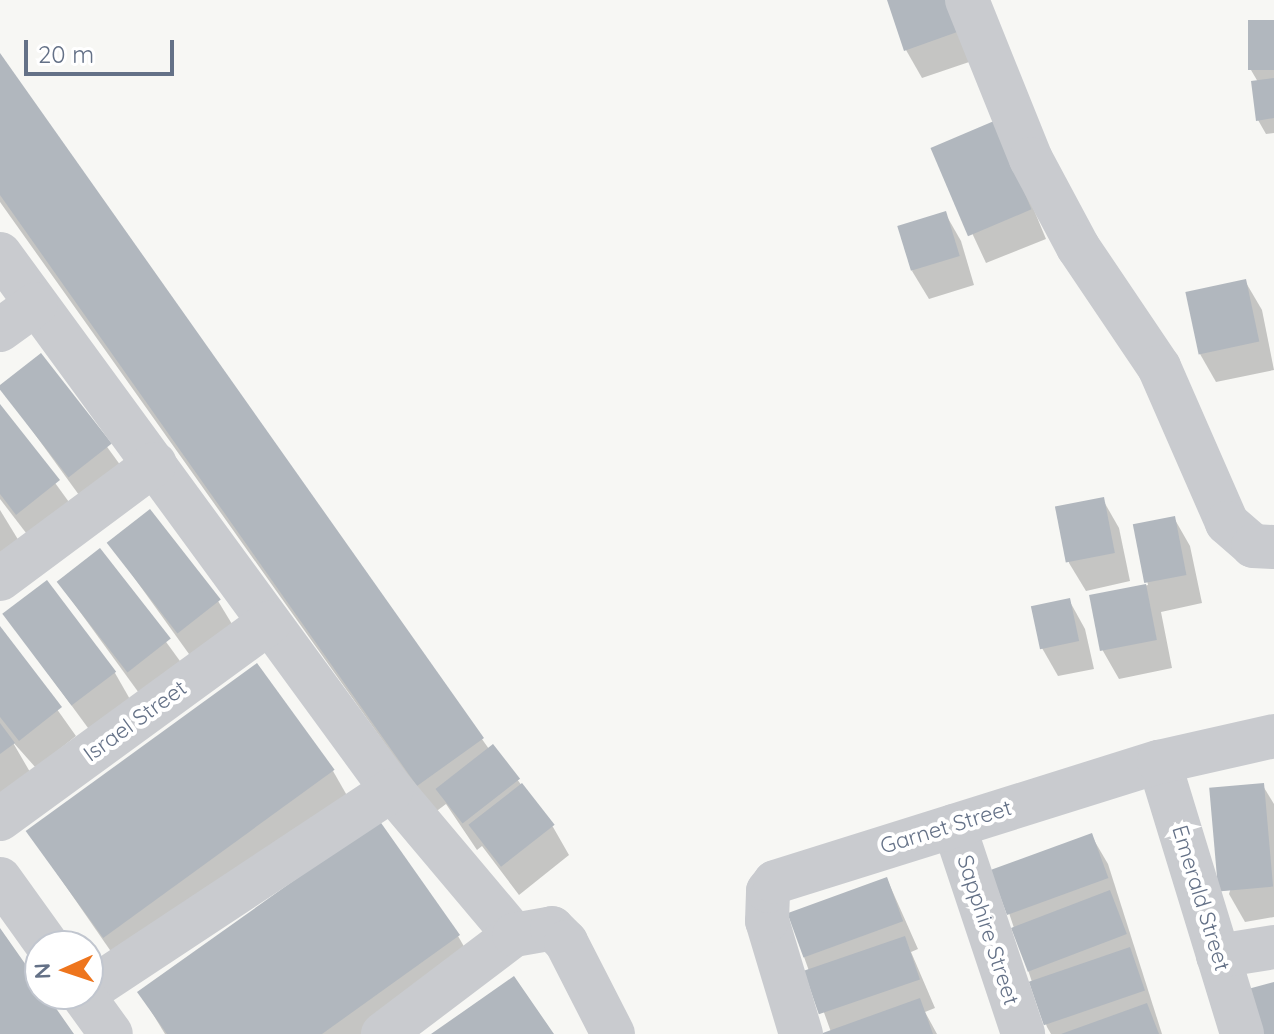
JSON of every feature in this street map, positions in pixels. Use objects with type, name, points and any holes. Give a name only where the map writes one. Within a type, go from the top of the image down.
[{"type":"street","points":[[967,0],[1031,159],[1078,247],[1159,367],[1227,523],[1253,546],[1274,547]]},
{"type":"street","points":[[0,254],[392,790],[514,935]]},
{"type":"street","points":[[0,330],[36,304]]},
{"type":"street","points":[[0,579],[155,464]]},
{"type":"street","name":"Israel Street","points":[[0,819],[269,623]]},
{"type":"street","name":"Garnet Street","points":[[801,1034],[767,921],[768,891],[786,876],[1159,762],[1274,736]]},
{"type":"street","name":"Emerald Street","points":[[1159,762],[1242,1034]]},
{"type":"street","points":[[104,980],[392,790]]},
{"type":"street","name":"Sapphire Street","points":[[954,826],[1023,1034]]},
{"type":"street","points":[[0,879],[37,930]]},
{"type":"street","points":[[383,1034],[514,935],[552,928],[566,942],[613,1034]]},
{"type":"street","points":[[1218,956],[1274,947]]},
{"type":"street","points":[[95,1010],[111,1034]]},
{"type":"building","points":[[887,0],[950,0],[960,31],[904,51]]},
{"type":"building","points":[[1248,20],[1274,20],[1274,70],[1248,70]]},
{"type":"building","points":[[0,53],[484,738],[417,786],[0,195]]},
{"type":"building","points":[[1274,78],[1274,118],[1256,121],[1251,81]]},
{"type":"building","points":[[994,121],[1032,209],[968,236],[930,148]]},
{"type":"building","points":[[946,211],[960,256],[911,271],[897,226]]},
{"type":"building","points":[[1246,279],[1259,342],[1199,354],[1185,292]]},
{"type":"building","points":[[41,353],[112,444],[68,477],[0,390],[0,385]]},
{"type":"building","points":[[0,404],[60,480],[16,515],[0,494]]},
{"type":"building","points":[[1104,497],[1115,553],[1066,562],[1055,507]]},
{"type":"building","points":[[150,509],[221,600],[177,633],[107,543]]},
{"type":"building","points":[[1175,516],[1186,575],[1144,583],[1133,524]]},
{"type":"building","points":[[100,548],[171,639],[127,672],[57,582]]},
{"type":"building","points":[[47,580],[116,672],[71,706],[2,614]]},
{"type":"building","points":[[1146,584],[1157,640],[1100,651],[1089,595]]},
{"type":"building","points":[[1070,598],[1079,641],[1040,649],[1031,606]]},
{"type":"building","points":[[0,626],[62,707],[19,741],[0,717]]},
{"type":"building","points":[[257,663],[335,770],[104,937],[104,930],[97,930],[26,831]]},
{"type":"building","points":[[0,723],[15,743],[0,754]]},
{"type":"building","points":[[493,744],[520,779],[463,824],[435,789]]},
{"type":"building","points":[[522,783],[555,825],[501,867],[468,825]]},
{"type":"building","points":[[1264,783],[1273,887],[1218,891],[1209,788]]},
{"type":"building","points":[[379,820],[460,935],[322,1034],[167,1034],[137,992]]},
{"type":"building","points":[[1092,833],[1108,878],[1007,915],[991,870]]},
{"type":"building","points":[[887,877],[903,921],[803,957],[787,913]]},
{"type":"building","points":[[1110,890],[1127,934],[1028,972],[1011,928]]},
{"type":"building","points":[[0,928],[24,962],[24,1010],[57,1010],[74,1034],[0,1034]]},
{"type":"building","points":[[905,936],[920,979],[819,1014],[804,971]]},
{"type":"building","points":[[1130,947],[1145,990],[1044,1025],[1029,982]]},
{"type":"building","points":[[514,976],[554,1034],[431,1034],[464,1011]]},
{"type":"building","points":[[1274,982],[1274,1034],[1262,1034],[1248,989]]},
{"type":"building","points":[[920,998],[933,1034],[820,1034]]},
{"type":"building","points":[[1147,1003],[1159,1034],[1061,1034]]}]
